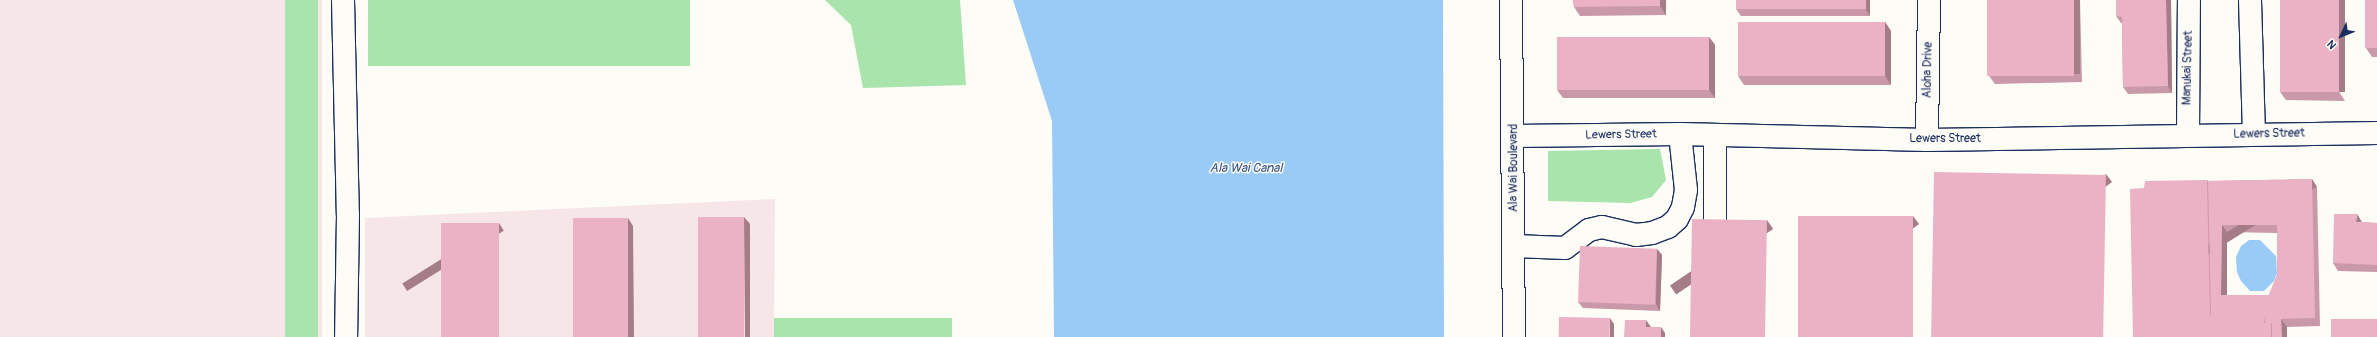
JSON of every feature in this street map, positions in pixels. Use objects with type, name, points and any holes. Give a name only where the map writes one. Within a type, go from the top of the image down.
[{"type":"street","points":[[343,0],[348,215],[346,337]]},
{"type":"street","name":"Ala Wai Boulevard","points":[[1511,0],[1514,136],[1514,337]]},
{"type":"street","name":"Aloha Drive","points":[[1927,140],[1929,0]]},
{"type":"street","name":"Manukai Street","points":[[2188,135],[2189,0]]},
{"type":"street","points":[[2250,0],[2254,133]]},
{"type":"street","name":"Lewers Street","points":[[1514,136],[1680,134],[1927,140],[2254,133],[2377,133]]},
{"type":"street","points":[[1514,246],[1565,248],[1589,230],[1602,227],[1636,235],[1652,233],[1668,227],[1677,219],[1683,207],[1686,190],[1680,134]]},
{"type":"street","points":[[1714,136],[1715,228]]},
{"type":"shaded area","points":[[0,0],[322,0],[322,337],[0,337]]},
{"type":"shaded area","points":[[775,199],[774,337],[365,337],[365,218]]},
{"type":"green space","points":[[285,0],[318,0],[318,337],[285,337]]},
{"type":"green space","points":[[368,0],[690,0],[690,66],[368,66]]},
{"type":"green space","points":[[825,0],[960,0],[966,85],[863,88],[851,25]]},
{"type":"green space","points":[[1660,149],[1666,180],[1652,197],[1630,203],[1548,201],[1548,151]]},
{"type":"green space","points":[[774,318],[952,318],[952,337],[774,337]]},
{"type":"water","name":"Ala Wai Canal","points":[[1013,0],[1443,0],[1444,337],[1054,337],[1052,121]]},
{"type":"water","points":[[2249,240],[2260,240],[2276,256],[2277,273],[2274,281],[2264,291],[2250,291],[2241,281],[2237,272],[2236,257],[2241,246]]},
{"type":"building","points":[[1573,0],[1660,0],[1660,6],[1574,7]]},
{"type":"building","points":[[1736,0],[1866,0],[1866,9],[1736,9]]},
{"type":"building","points":[[1987,0],[2074,0],[2074,76],[1987,76]]},
{"type":"building","points":[[2116,0],[2166,0],[2168,86],[2123,87],[2122,17],[2116,16]]},
{"type":"building","points":[[2280,0],[2339,0],[2339,92],[2280,92]]},
{"type":"building","points":[[2365,0],[2377,0],[2377,48],[2365,48]]},
{"type":"building","points":[[1738,22],[1885,22],[1885,76],[1738,76]]},
{"type":"building","points":[[1557,37],[1709,37],[1709,90],[1557,90]]},
{"type":"building","points":[[1934,172],[2106,175],[2103,337],[1931,337]]},
{"type":"building","points":[[2312,179],[2315,318],[2281,319],[2282,337],[2272,337],[2272,324],[2265,323],[2264,315],[2211,315],[2208,181]],"holes":[[[2222,225],[2277,225],[2277,275],[2269,295],[2221,295]]]},
{"type":"building","points":[[2207,180],[2210,315],[2264,315],[2264,323],[2271,323],[2271,337],[2133,337],[2130,189],[2144,188],[2145,181]]},
{"type":"building","points":[[2334,214],[2357,214],[2356,222],[2377,223],[2377,265],[2333,263]]},
{"type":"building","points":[[1798,216],[1913,216],[1913,337],[1798,337]]},
{"type":"building","points":[[698,217],[744,217],[744,337],[698,337]]},
{"type":"building","points":[[573,218],[628,218],[628,337],[573,337]]},
{"type":"building","points":[[1692,219],[1767,220],[1765,337],[1690,337]]},
{"type":"building","points":[[441,223],[499,223],[499,337],[441,337]]},
{"type":"building","points":[[1580,246],[1657,249],[1655,305],[1578,302]]},
{"type":"building","points":[[1559,317],[1610,318],[1610,337],[1559,337]]},
{"type":"building","points":[[2331,319],[2377,319],[2377,337],[2331,337]]},
{"type":"building","points":[[1625,320],[1646,320],[1646,327],[1661,327],[1661,337],[1624,337]]}]
